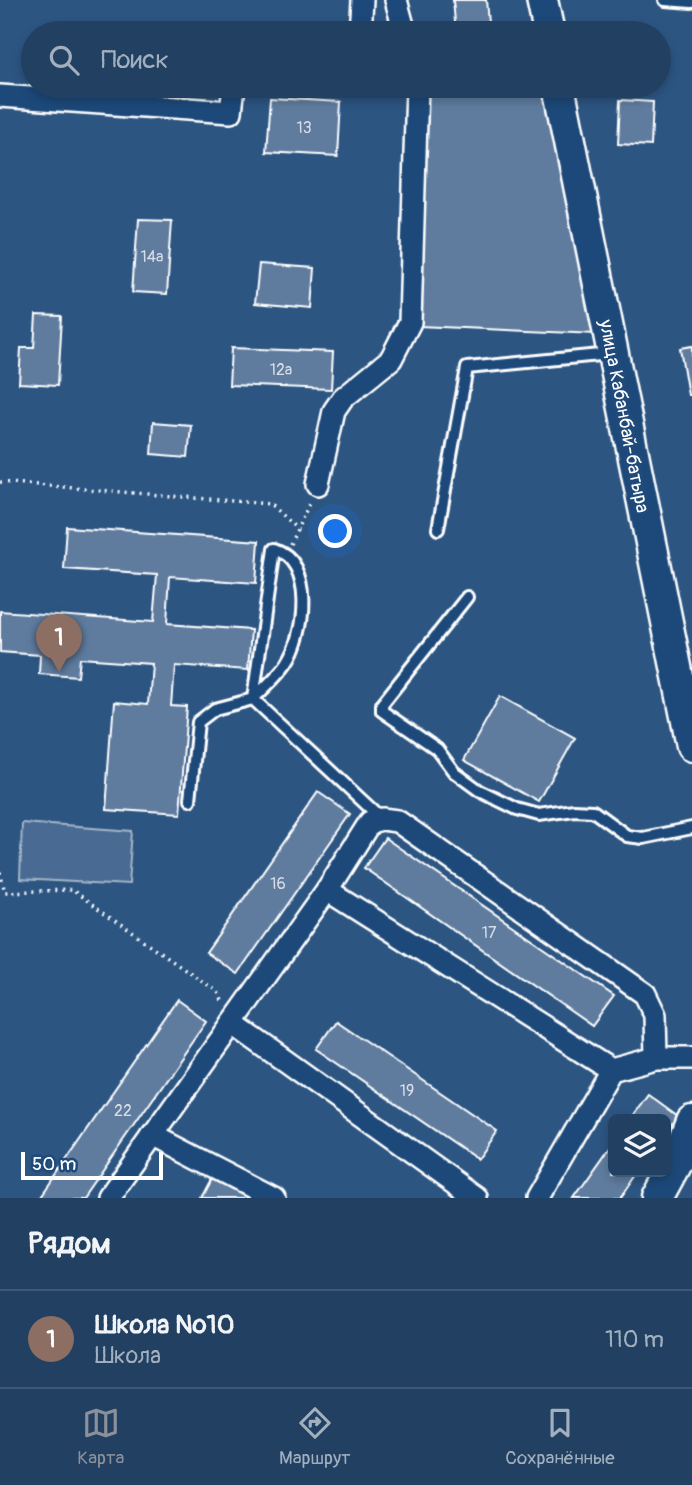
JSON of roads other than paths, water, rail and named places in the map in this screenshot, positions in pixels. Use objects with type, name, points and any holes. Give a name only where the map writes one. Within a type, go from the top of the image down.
[{"type":"main road","points":[[542,0],[546,21]]},
{"type":"main road","name":"улица Кабанбай-батыра","points":[[561,98],[692,746]]},
{"type":"main road","points":[[657,1198],[676,1163],[692,1121]]},
{"type":"street","points":[[361,21],[362,0]]},
{"type":"street","points":[[396,0],[402,21]]},
{"type":"street","points":[[0,96],[21,97]]},
{"type":"street","points":[[29,98],[231,112],[233,98]]},
{"type":"street","points":[[318,484],[334,411],[343,398],[391,359],[410,323],[417,98]]},
{"type":"street","points":[[108,1198],[327,890],[370,822],[382,819],[397,821],[645,994],[654,1015],[656,1058]]},
{"type":"street","points":[[327,890],[611,1070]]},
{"type":"street","points":[[232,1023],[477,1198]]},
{"type":"street","points":[[537,1198],[611,1070],[656,1058],[692,1058]]},
{"type":"street","points":[[152,1136],[274,1198]]},
{"type":"lane","points":[[665,0],[692,2]]},
{"type":"lane","points":[[438,529],[467,368],[612,353]]},
{"type":"lane","points":[[190,800],[198,722],[215,709],[253,699],[288,663],[304,622],[302,589],[293,562],[286,552],[274,549],[253,699]]},
{"type":"lane","points":[[467,597],[382,704],[382,710],[437,749],[454,772],[480,791],[517,809],[539,815],[574,810],[593,811],[627,836],[643,838],[692,828]]},
{"type":"lane","points":[[253,699],[382,819]]},
{"type":"place","name":"Школа №10","points":[[59,672]]}]
